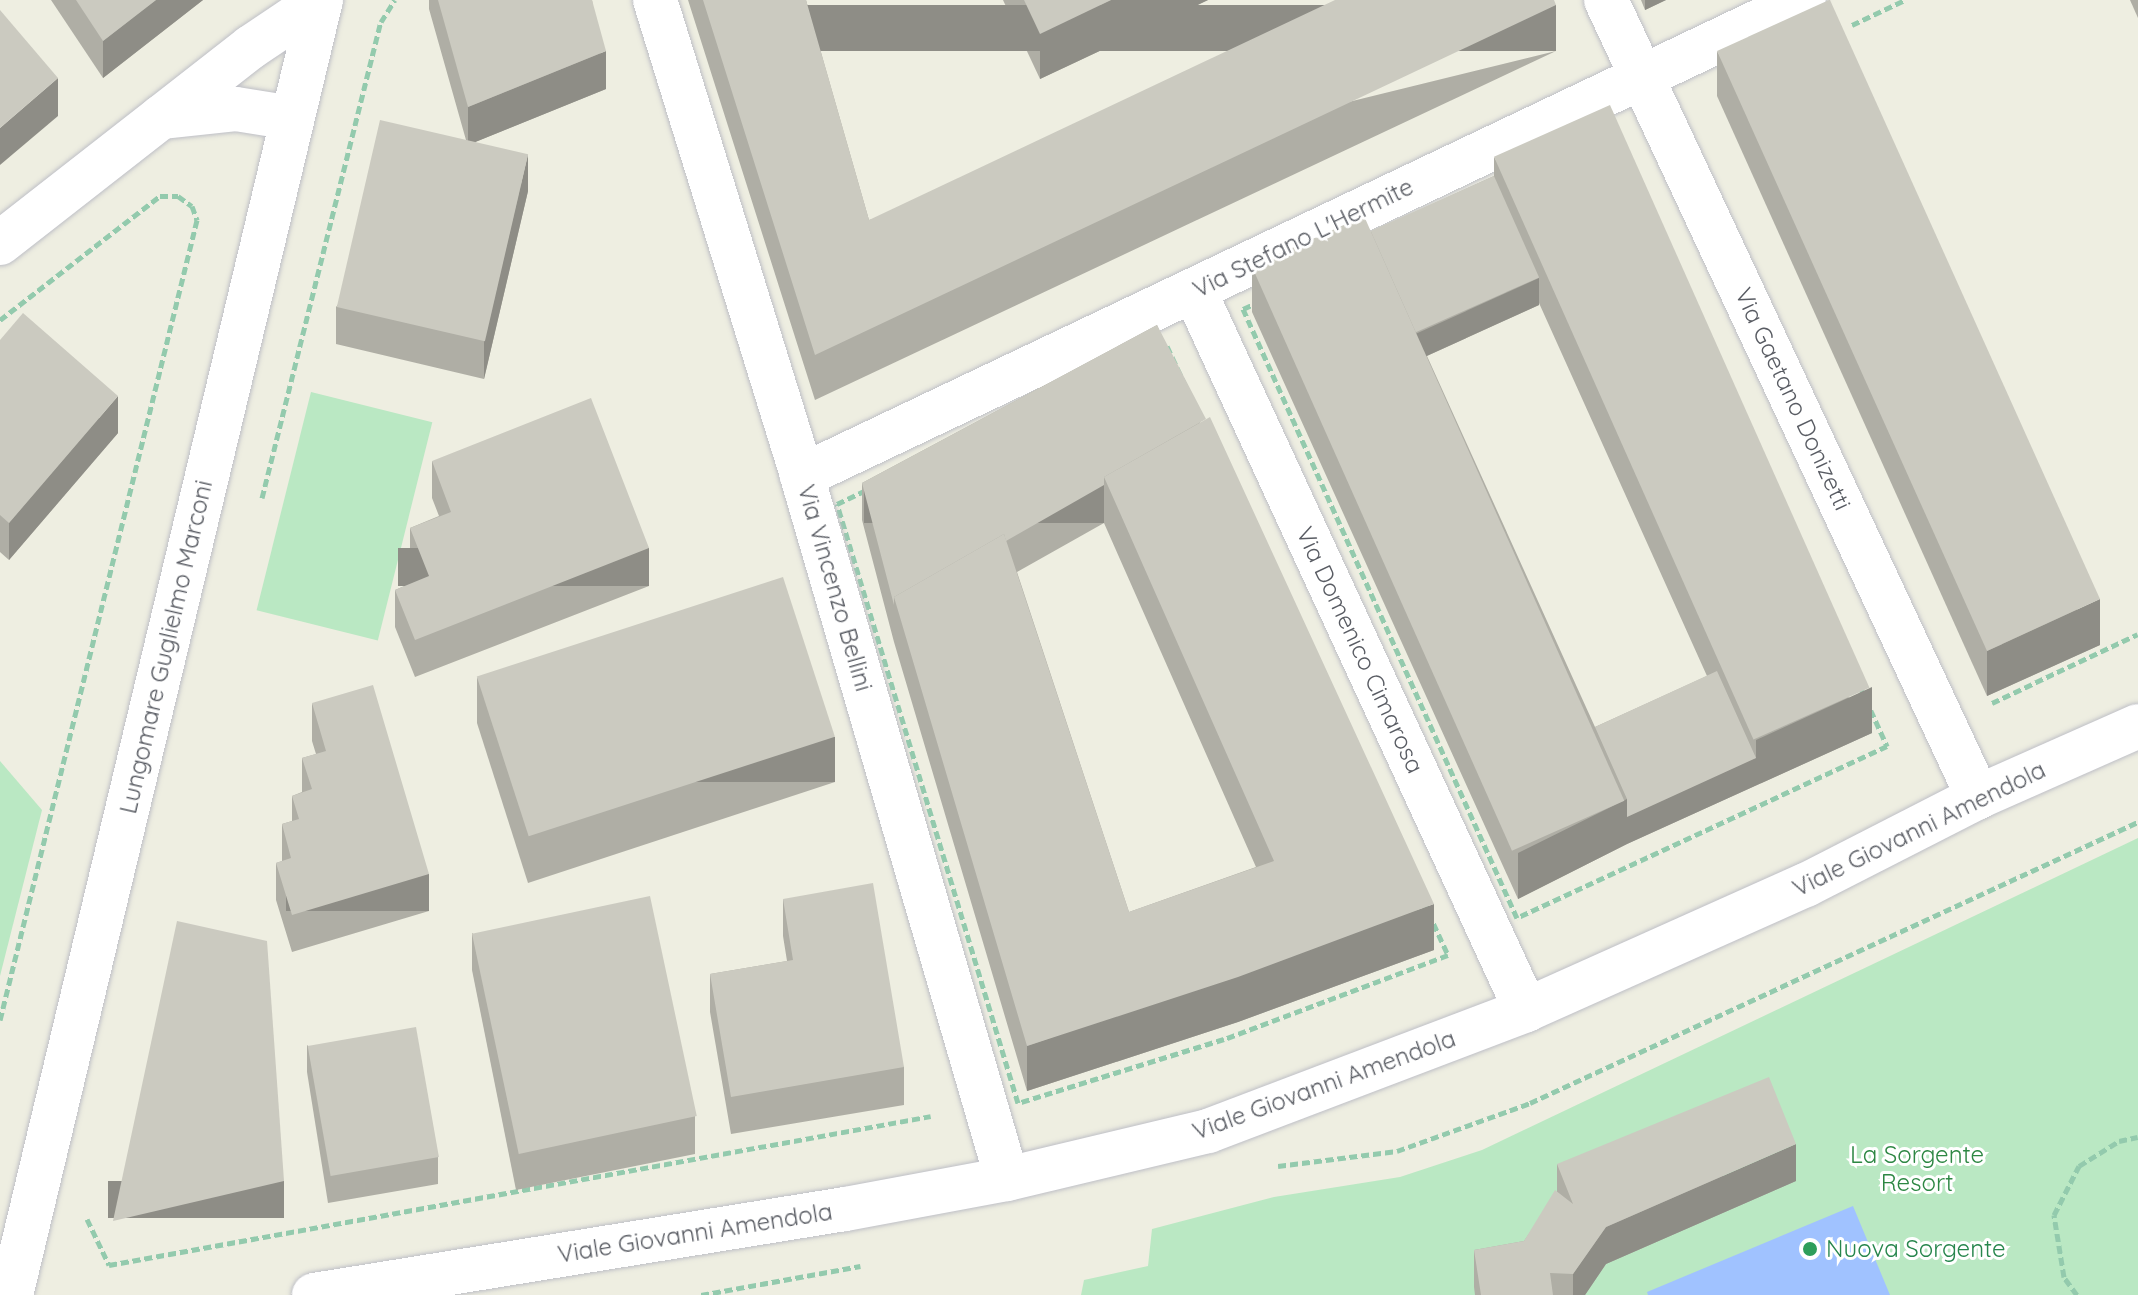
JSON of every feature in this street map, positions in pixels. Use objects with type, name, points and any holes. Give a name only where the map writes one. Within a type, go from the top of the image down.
[{"type":"street","points":[[0,243],[159,117],[321,0]]},
{"type":"street","name":"Lungomare Guglielmo Marconi","points":[[11,1295],[321,0]]},
{"type":"street","name":"Via Vincenzo Bellini","points":[[655,0],[802,476],[1007,1179]]},
{"type":"street","name":"Via Gaetano Donizetti","points":[[1606,0],[1978,797]]},
{"type":"street","name":"Via Stefano L'Hermite","points":[[802,476],[1642,74],[1804,0]]},
{"type":"street","points":[[159,117],[236,109],[292,118]]},
{"type":"street","name":"Via Domenico Cimarosa","points":[[1194,290],[1526,1010]]},
{"type":"street","name":"Viale Giovanni Amendola","points":[[314,1295],[1007,1179],[1208,1131],[1526,1010],[1806,885],[1978,797],[2138,726]]},
{"type":"path","points":[[1848,26],[1905,0]]},
{"type":"path","points":[[1612,142],[1887,746],[1517,918],[1243,309],[1612,142]]},
{"type":"path","points":[[0,320],[160,196],[178,196],[192,206],[197,220],[0,1020]]},
{"type":"path","points":[[1167,346],[1448,955],[1224,1039],[1018,1103],[837,504],[1167,346]]},
{"type":"path","points":[[1984,707],[2138,634]]},
{"type":"path","points":[[1268,1167],[1397,1151],[1530,1103],[2138,822]]},
{"type":"path","points":[[85,1215],[109,1265],[943,1114]]},
{"type":"path","points":[[2077,1295],[2064,1277],[2054,1215],[2079,1166],[2119,1141],[2138,1137]]},
{"type":"green space","points":[[311,392],[432,422],[378,641],[257,610]]},
{"type":"green space","points":[[0,761],[42,810],[0,976]]},
{"type":"green space","name":"La Sorgente Resort","points":[[2138,838],[2138,1295],[1081,1295],[1084,1280],[1148,1266],[1152,1229],[1274,1197],[1400,1177],[1482,1150]]},
{"type":"water","name":"Nuova Sorgente","points":[[1853,1206],[1890,1295],[1648,1295],[1647,1292]]},
{"type":"building","points":[[76,0],[156,0],[103,41]]},
{"type":"building","points":[[438,0],[592,0],[606,51],[468,107]]},
{"type":"building","points":[[703,0],[806,0],[869,220],[1335,0],[1554,0],[1556,5],[815,355]]},
{"type":"building","points":[[1024,0],[1111,0],[1040,34]]},
{"type":"building","points":[[1830,0],[2100,599],[1987,651],[1717,51]]},
{"type":"building","points":[[0,10],[58,78],[0,128]]},
{"type":"building","points":[[1610,105],[1869,688],[1753,739],[1494,157]]},
{"type":"building","points":[[380,120],[528,154],[485,341],[337,307]]},
{"type":"building","points":[[1494,176],[1539,277],[1416,332],[1371,231]]},
{"type":"building","points":[[1364,216],[1624,801],[1512,851],[1252,266]]},
{"type":"building","points":[[23,313],[118,396],[9,523],[0,515],[0,340]]},
{"type":"building","points":[[1157,325],[1206,419],[1104,477],[1104,485],[1006,541],[1004,534],[894,597],[894,605],[862,483]]},
{"type":"building","points":[[591,398],[649,548],[415,640],[395,590],[429,576],[410,528],[451,512],[432,461]]},
{"type":"building","points":[[1210,417],[1434,904],[1238,977],[1027,1046],[894,597],[1004,534],[1129,912],[1274,861],[1104,477]]},
{"type":"building","points":[[783,577],[835,737],[529,836],[477,677]]},
{"type":"building","points":[[1717,671],[1756,758],[1627,817],[1627,799],[1595,727]]},
{"type":"building","points":[[373,685],[429,874],[292,915],[276,863],[291,858],[282,824],[299,819],[292,796],[312,789],[302,758],[326,751],[312,703]]},
{"type":"building","points":[[873,883],[904,1067],[731,1097],[710,974],[793,960],[783,899]]},
{"type":"building","points":[[650,896],[697,1116],[519,1154],[472,934]]},
{"type":"building","points":[[177,921],[267,941],[284,1181],[113,1221]]},
{"type":"building","points":[[416,1027],[439,1157],[331,1176],[308,1046]]},
{"type":"building","points":[[1769,1077],[1796,1144],[1606,1227],[1573,1274],[1550,1273],[1553,1295],[1481,1295],[1474,1250],[1524,1241],[1555,1190],[1573,1204],[1557,1164]]},
{"type":"place","name":"Nuova Sorgente","points":[[1810,1249]]}]
